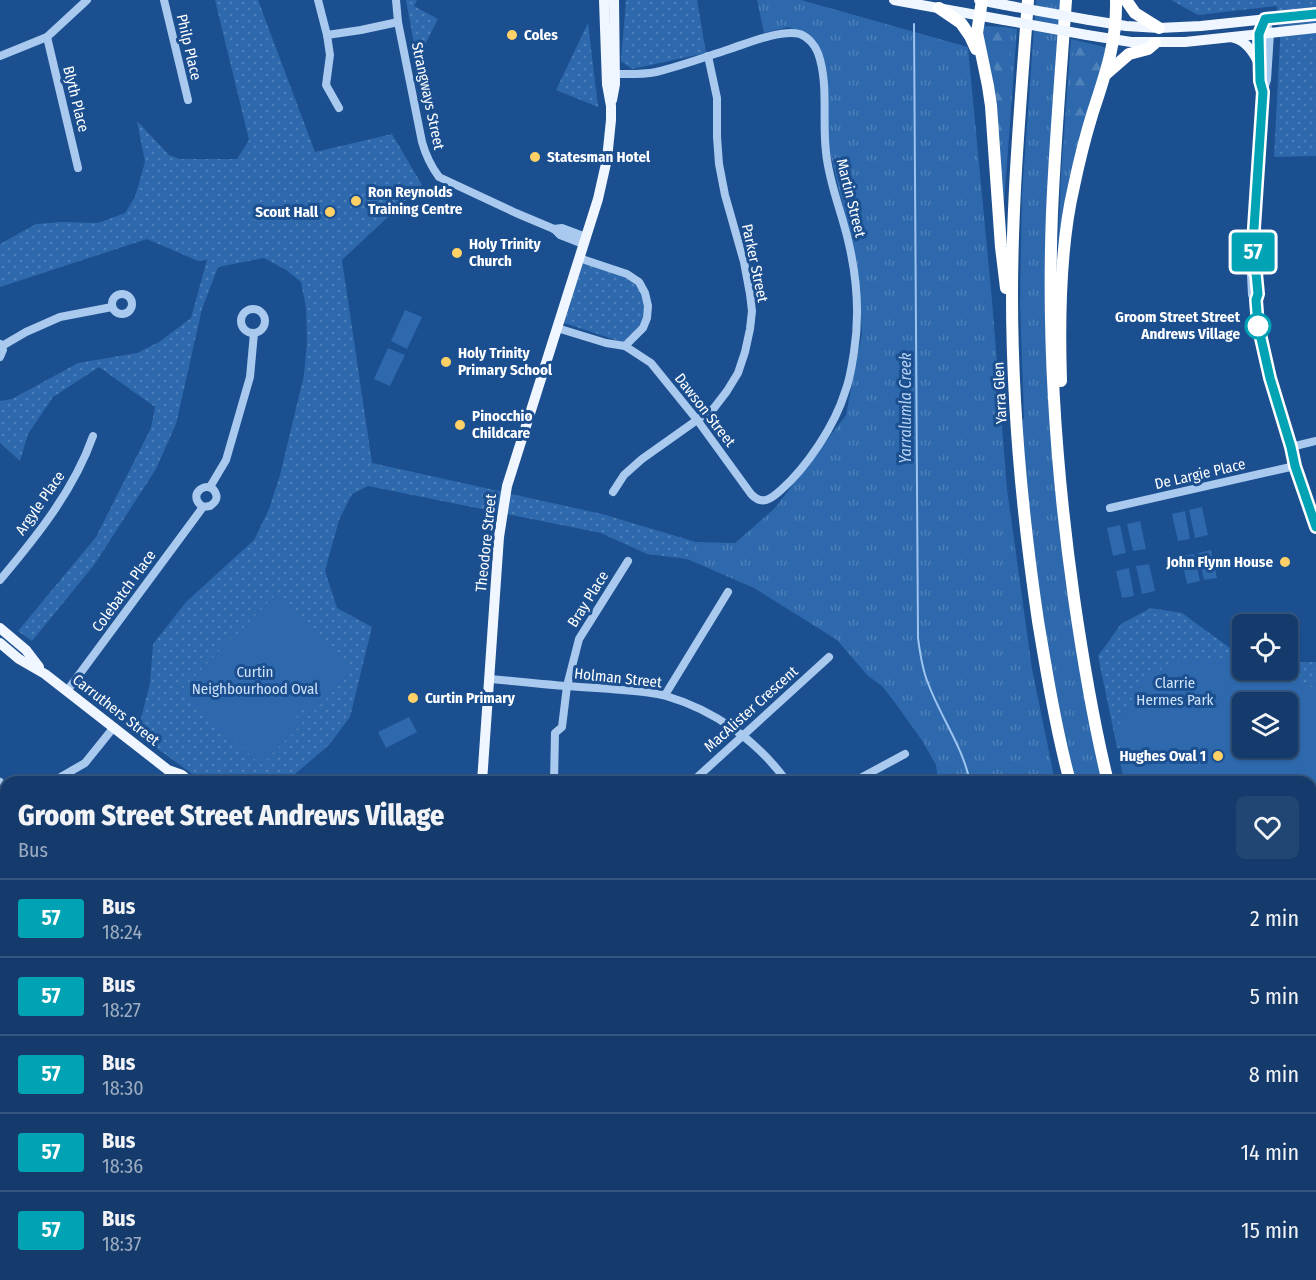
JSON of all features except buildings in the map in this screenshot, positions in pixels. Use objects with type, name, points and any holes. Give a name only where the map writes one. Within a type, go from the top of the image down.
[{"type":"highway","points":[[981,0],[977,33],[991,106],[1001,247],[1013,364]]},
{"type":"highway","name":"Yarra Glen","points":[[1028,0],[1014,211],[1013,364],[1021,480],[1034,595],[1051,695],[1069,776]]},
{"type":"highway","points":[[1066,0],[1052,214],[1054,399],[1068,555],[1083,663],[1107,776]]},
{"type":"highway","points":[[1083,663],[1064,444],[1061,370],[1062,297],[1066,234],[1073,189],[1081,152],[1106,74],[1114,39],[1116,0]]},
{"type":"highway","points":[[1126,0],[1135,13],[1159,28]]},
{"type":"highway","points":[[939,8],[961,23],[970,36],[984,66]]},
{"type":"highway","points":[[1106,74],[1129,54],[1148,49],[1155,43]]},
{"type":"main road","name":"Theodore Street","points":[[604,0],[611,74]]},
{"type":"main road","name":"Theodore Street","points":[[482,776],[499,537],[504,501],[598,199],[607,159],[611,120],[614,0]]},
{"type":"main road","points":[[894,0],[1131,42],[1185,42],[1316,28]]},
{"type":"main road","points":[[981,0],[1126,26],[1159,28],[1316,14]]},
{"type":"main road","points":[[1232,37],[1241,39],[1256,56],[1259,64]]},
{"type":"main road","name":"Carruthers Street","points":[[0,628],[26,650],[45,674]]},
{"type":"main road","name":"Carruthers Street","points":[[0,643],[114,727],[168,770],[172,776]]},
{"type":"main road","name":"Carruthers Street","points":[[168,770],[183,776]]},
{"type":"street","points":[[0,56],[47,37],[86,0]]},
{"type":"street","name":"Philp Place","points":[[164,0],[188,100]]},
{"type":"street","points":[[318,0],[330,55],[326,85],[339,108]]},
{"type":"street","name":"Strangways Street","points":[[396,0],[398,22],[422,142],[427,159],[439,177],[554,229],[560,235],[585,241]]},
{"type":"street","points":[[1265,19],[1267,80],[1263,92],[1251,275],[1252,295],[1256,300],[1261,340],[1270,378],[1295,466],[1316,527]]},
{"type":"street","points":[[327,35],[398,22]]},
{"type":"street","name":"Martin Street","points":[[611,74],[655,72],[787,33],[801,34],[812,42],[818,53],[824,91],[825,149],[829,175],[848,238],[855,271],[857,326],[854,354],[846,392],[823,439],[786,485],[770,499],[763,501],[756,499]]},
{"type":"street","points":[[1263,92],[1259,64],[1265,34]]},
{"type":"street","name":"Blyth Place","points":[[47,37],[78,168]]},
{"type":"street","name":"Parker Street","points":[[613,492],[624,475],[642,459],[714,408],[738,374],[746,352],[752,311],[750,294],[719,164],[717,98],[708,56]]},
{"type":"street","points":[[579,258],[627,274],[639,282],[645,293],[648,306],[647,318],[643,328],[625,346]]},
{"type":"street","points":[[0,357],[1,345],[26,332],[60,317],[112,307]]},
{"type":"street","name":"Dawson Street","points":[[556,328],[606,343],[625,346],[651,363],[756,499]]},
{"type":"street","name":"Colebatch Place","points":[[210,487],[226,460],[250,377],[254,333]]},
{"type":"street","name":"Argyle Place","points":[[0,580],[51,515],[69,488],[84,460],[93,436]]},
{"type":"street","points":[[1291,447],[1316,441]]},
{"type":"street","name":"De Largie Place","points":[[1110,508],[1295,466]]},
{"type":"street","name":"Colebatch Place","points":[[203,487],[210,487],[215,492],[215,502],[210,507],[203,507],[197,502],[196,495],[203,487]]},
{"type":"street","name":"Colebatch Place","points":[[67,691],[203,507]]},
{"type":"street","name":"Bray Place","points":[[554,776],[555,733],[562,727],[567,686],[579,639],[627,561]]},
{"type":"street","points":[[665,695],[728,592]]},
{"type":"street","name":"MacAlister Crescent","points":[[699,776],[829,657]]},
{"type":"street","name":"Holman Street","points":[[489,678],[567,686],[615,688],[665,695],[719,719],[762,752],[783,776]]},
{"type":"street","points":[[64,776],[85,763],[114,727]]},
{"type":"street","points":[[864,776],[905,754]]},
{"type":"green space","name":"Curtin Neighbourhood Oval","points":[[215,0],[258,0],[315,152],[392,134],[422,185],[342,260],[372,463],[602,514],[696,542],[687,559],[647,554],[601,533],[368,486],[352,494],[339,520],[325,571],[337,608],[372,627],[350,717],[329,745],[293,776],[195,776],[137,734],[150,683],[153,644],[186,602],[254,540],[269,509],[280,475],[304,375],[307,341],[306,308],[301,282],[286,270],[264,258],[218,267],[202,309],[176,424],[156,469],[94,565],[32,641],[18,631],[96,537],[151,428],[155,407],[99,367],[53,397],[28,434],[20,461],[0,443],[0,401],[12,399],[78,363],[137,353],[159,342],[191,318],[207,260],[198,261],[147,239],[0,287],[0,244],[36,224],[98,223],[125,213],[135,197],[145,162],[137,121],[169,155],[180,159],[237,159],[249,140]]},
{"type":"green space","points":[[406,0],[417,0],[414,6],[438,19],[417,60]]},
{"type":"green space","points":[[626,0],[697,0],[706,53],[632,69],[621,61]]},
{"type":"green space","points":[[757,0],[801,0],[968,47],[1007,489],[1032,669],[1054,776],[937,776],[936,765],[923,742],[896,704],[882,686],[868,676],[837,640],[754,588],[687,559],[696,542],[735,543],[775,508],[846,415],[862,333],[857,266],[829,148],[822,51],[808,35],[788,27],[764,33]]},
{"type":"green space","points":[[1036,0],[1060,0],[1045,321],[1048,396],[1065,579],[1085,697],[1102,776],[1073,776],[1058,708],[1036,578],[1021,420],[1024,419],[1020,303],[1022,194]]},
{"type":"green space","points":[[1171,0],[1316,0],[1316,156],[1274,157],[1280,41],[1277,6],[1198,15]]},
{"type":"green space","points":[[588,23],[598,107],[556,90]]},
{"type":"green space","points":[[983,26],[1017,29],[1004,204],[1001,204],[982,40]]},
{"type":"green space","points":[[998,29],[1007,30],[1011,50],[1007,134],[1006,138],[999,139],[993,82],[995,70],[988,60],[983,36],[986,32]]},
{"type":"green space","points":[[1071,39],[1107,49],[1060,250],[1058,250],[1061,174]]},
{"type":"green space","points":[[1074,42],[1100,47],[1105,51],[1105,56],[1076,150],[1073,155],[1068,156],[1065,152],[1072,100],[1071,78],[1077,68],[1073,57]]},
{"type":"green space","points":[[583,262],[628,279],[643,295],[646,306],[643,320],[628,344],[564,323]]},
{"type":"green space","points":[[405,310],[422,317],[407,349],[391,341]]},
{"type":"green space","points":[[388,348],[405,355],[390,386],[374,379]]},
{"type":"green space","points":[[1202,507],[1208,535],[1195,538],[1189,510]]},
{"type":"green space","points":[[1185,511],[1190,539],[1178,541],[1172,514]]},
{"type":"green space","points":[[1140,521],[1146,549],[1133,551],[1127,524]]},
{"type":"green space","points":[[1120,525],[1126,553],[1113,556],[1107,528]]},
{"type":"green space","points":[[1211,550],[1217,578],[1204,580],[1198,553]]},
{"type":"green space","points":[[1194,554],[1200,581],[1187,584],[1181,556]]},
{"type":"green space","points":[[1149,564],[1155,591],[1142,594],[1136,566]]},
{"type":"green space","points":[[1129,568],[1134,596],[1122,598],[1116,571]]},
{"type":"green space","name":"Curtin Neighbourhood Oval","points":[[277,593],[355,668],[310,716],[300,707],[294,714],[303,723],[261,765],[182,689]]},
{"type":"green space","name":"Hughes Oval 1","points":[[1151,608],[1182,613],[1232,649],[1232,680],[1298,680],[1298,662],[1316,662],[1316,776],[1123,776],[1098,656],[1121,624]]},
{"type":"green space","name":"Hughes Oval 1","points":[[1193,659],[1222,659],[1232,662],[1232,680],[1285,680],[1316,687],[1316,776],[1125,776],[1117,732],[1131,701],[1145,680],[1168,665]]},
{"type":"green space","points":[[409,717],[417,732],[386,748],[378,732]]},
{"type":"waterway","name":"Yarralumla Creek","points":[[914,24],[918,638],[926,678],[957,744],[969,776]]},
{"type":"bus line","name":"57","points":[[1316,14],[1265,19],[1259,34],[1260,81],[1263,92],[1253,243],[1253,270],[1256,273],[1258,294],[1256,300],[1261,340],[1295,466],[1316,527]]},
{"type":"place","name":"Coles","points":[[512,35]]},
{"type":"place","name":"Statesman Hotel","points":[[535,157]]},
{"type":"place","name":"Ron Reynolds Training Centre","points":[[356,201]]},
{"type":"place","name":"Scout Hall","points":[[330,212]]},
{"type":"place","name":"Holy Trinity Church","points":[[457,253]]},
{"type":"place","name":"Groom Street Street Andrews Village","points":[[1258,326]]},
{"type":"place","name":"Holy Trinity Primary School","points":[[446,362]]},
{"type":"place","name":"Pinocchio Childcare","points":[[460,425]]},
{"type":"place","name":"John Flynn House","points":[[1285,562]]},
{"type":"place","name":"Curtin Primary","points":[[413,698]]},
{"type":"place","name":"Hughes Oval 1","points":[[1218,756]]},
{"type":"park label","name":"Clarrie Hermes Park","points":[[1175,692]]}]
